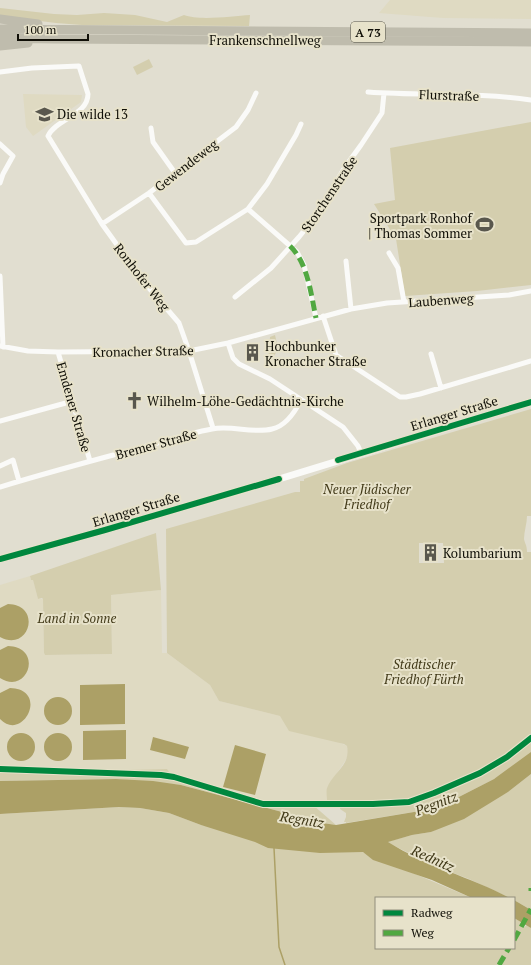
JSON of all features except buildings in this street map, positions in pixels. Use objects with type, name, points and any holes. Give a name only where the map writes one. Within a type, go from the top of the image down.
[{"type":"highway","points":[[0,19],[67,28]]},
{"type":"highway","name":"Frankenschnellweg","points":[[0,29],[67,28],[531,33]]},
{"type":"highway","name":"Frankenschnellweg","points":[[0,38],[531,42]]},
{"type":"highway","points":[[0,46],[54,39]]},
{"type":"main road","name":"Erlanger Straße","points":[[0,559],[105,530],[531,402]]},
{"type":"street","name":"Ronhofer Weg","points":[[0,72],[32,68],[79,66],[88,94],[88,99],[83,107],[52,128],[48,136],[102,224],[143,281],[179,323],[213,428]]},
{"type":"street","name":"Flurstraße","points":[[368,92],[473,95],[531,100]]},
{"type":"street","name":"Gewendeweg","points":[[102,224],[149,193],[236,127],[248,110],[256,93]]},
{"type":"street","name":"Storchenstraße","points":[[235,297],[271,268],[316,216],[345,167],[382,113],[384,93]]},
{"type":"street","points":[[149,193],[186,243],[196,242],[248,209],[267,184],[301,124]]},
{"type":"street","points":[[151,128],[153,142],[175,173]]},
{"type":"street","points":[[0,144],[13,156],[3,174],[0,183]]},
{"type":"street","points":[[248,209],[297,252],[304,265],[316,318]]},
{"type":"street","points":[[389,253],[398,268],[404,302]]},
{"type":"street","points":[[346,261],[351,309]]},
{"type":"street","points":[[0,276],[2,347]]},
{"type":"street","name":"Laubenweg","points":[[228,343],[351,309],[387,303],[509,295],[531,291]]},
{"type":"street","points":[[323,316],[336,355],[400,397],[406,397],[441,388],[531,361]]},
{"type":"street","points":[[228,343],[233,358],[239,364],[262,374],[343,427],[358,446],[361,453]]},
{"type":"street","name":"Kronacher Straße","points":[[2,347],[28,351],[58,352],[189,351],[228,343]]},
{"type":"street","name":"Emdener Straße","points":[[58,352],[90,461]]},
{"type":"street","points":[[431,354],[441,388]]},
{"type":"street","name":"Bremer Straße","points":[[0,488],[90,461],[213,428],[236,428],[262,431],[274,429],[286,422],[296,411],[301,400]]},
{"type":"street","points":[[0,422],[73,401]]},
{"type":"street","points":[[0,466],[13,460],[20,481]]},
{"type":"shaded area","points":[[390,0],[531,0],[531,19],[443,18],[379,13]]},
{"type":"shaded area","name":"Die wilde 13","points":[[23,94],[82,95],[81,102],[33,136],[26,127]]},
{"type":"shaded area","points":[[30,576],[31,580],[33,580],[38,599],[43,599],[45,655],[112,654],[111,595],[161,590],[162,653],[167,653],[210,685],[219,701],[280,716],[347,746],[349,754],[327,788],[327,800],[287,803],[263,802],[163,774],[0,765],[0,585]]},
{"type":"shaded area","points":[[8,604],[19,606],[26,612],[28,619],[28,627],[25,634],[18,639],[10,640],[0,637],[0,608]]},
{"type":"shaded area","points":[[8,646],[19,648],[26,654],[29,661],[28,669],[24,676],[18,681],[10,682],[0,678],[0,650]]},
{"type":"shaded area","points":[[125,684],[125,724],[80,725],[80,685]]},
{"type":"shaded area","points":[[10,688],[22,691],[29,697],[30,705],[29,713],[24,720],[17,724],[9,725],[0,719],[0,693]]},
{"type":"shaded area","points":[[58,697],[64,698],[68,701],[71,705],[71,717],[68,721],[64,724],[58,725],[52,724],[48,721],[45,717],[44,711],[45,705],[48,701],[52,698]]},
{"type":"shaded area","points":[[126,730],[126,759],[83,760],[83,731]]},
{"type":"shaded area","points":[[21,733],[27,734],[31,737],[34,741],[34,753],[31,757],[27,760],[21,761],[15,760],[11,757],[8,753],[7,747],[8,741],[11,737],[15,734]]},
{"type":"shaded area","points":[[58,733],[64,734],[68,737],[71,741],[71,753],[68,757],[64,760],[58,761],[52,760],[48,757],[45,753],[44,747],[45,741],[48,737],[52,734]]},
{"type":"shaded area","points":[[153,737],[189,747],[185,759],[150,750]]},
{"type":"shaded area","points":[[235,745],[266,754],[255,795],[223,787]]},
{"type":"shaded area","points":[[531,752],[531,774],[508,792],[464,819],[431,832],[412,835],[388,842],[417,858],[508,897],[470,897],[432,880],[373,860],[363,852],[320,853],[268,848],[255,842],[169,813],[140,808],[119,807],[0,814],[0,781],[116,779],[153,781],[181,785],[282,812],[302,820],[336,825],[420,811],[451,801],[494,779]]},
{"type":"shaded area","points":[[515,901],[531,910],[531,928],[515,919]]},
{"type":"green space","points":[[0,8],[54,14],[77,15],[104,13],[135,15],[167,22],[184,15],[190,17],[207,18],[250,15],[249,26],[82,25],[0,16]]},
{"type":"green space","points":[[149,59],[153,67],[137,75],[133,67]]},
{"type":"green space","points":[[531,122],[531,285],[477,291],[405,296],[396,239],[374,204],[395,200],[390,148]]},
{"type":"green space","points":[[275,335],[278,348],[272,361],[268,360],[270,337]]},
{"type":"green space","name":"Städtischer Friedhof Fürth","points":[[531,409],[531,516],[527,516],[524,539],[527,552],[531,552],[531,760],[451,801],[420,811],[346,823],[344,822],[346,813],[340,809],[340,801],[327,800],[327,788],[344,764],[348,753],[347,746],[289,731],[280,716],[219,701],[210,685],[167,653],[166,529],[295,492],[300,492],[300,481],[304,481],[304,479],[347,463]],"holes":[[[419,543],[443,543],[444,563],[419,563]]]},
{"type":"green space","name":"Land in Sonne","points":[[156,533],[161,590],[111,595],[112,654],[45,655],[43,599],[38,599],[33,580],[31,580],[30,576]]},
{"type":"green space","points":[[0,765],[7,768],[127,770],[167,769],[174,779],[256,804],[272,807],[313,805],[336,825],[302,820],[282,812],[181,785],[116,779],[0,781]]},
{"type":"green space","points":[[531,774],[531,910],[515,901],[515,897],[508,897],[469,879],[430,864],[387,842],[412,835],[431,832],[508,792]]},
{"type":"green space","points":[[119,807],[140,808],[169,813],[201,825],[363,852],[470,897],[375,897],[375,949],[515,949],[515,919],[521,922],[520,924],[523,928],[527,925],[531,928],[531,965],[0,965],[0,814]]},
{"type":"waterway","points":[[274,848],[279,947],[285,965]]},
{"type":"marked path","points":[[290,246],[296,253],[305,270],[316,318]]},
{"type":"marked path","points":[[515,938],[531,909]]},
{"type":"marked path","points":[[499,965],[508,949]]},
{"type":"cycle path","points":[[338,460],[531,402]]},
{"type":"cycle path","points":[[0,559],[279,479]]},
{"type":"cycle path","points":[[0,769],[161,775],[174,777],[263,804],[373,804],[409,802],[480,773],[507,757],[531,738]]},
{"type":"place","name":"Die wilde 13","points":[[44,114]]},
{"type":"place","name":"Sportpark Ronhof | Thomas Sommer","points":[[485,225]]},
{"type":"place","name":"Hochbunker Kronacher Straße","points":[[252,353]]},
{"type":"place","name":"Wilhelm-Löhe-Gedächtnis-Kirche","points":[[134,401]]},
{"type":"place","name":"Kolumbarium","points":[[430,553]]},
{"type":"park label","name":"Neuer Jüdischer Friedhof","points":[[367,496]]},
{"type":"water label","name":"Pegnitz","points":[[436,803]]},
{"type":"water label","name":"Regnitz","points":[[302,819]]},
{"type":"water label","name":"Rednitz","points":[[433,858]]}]
